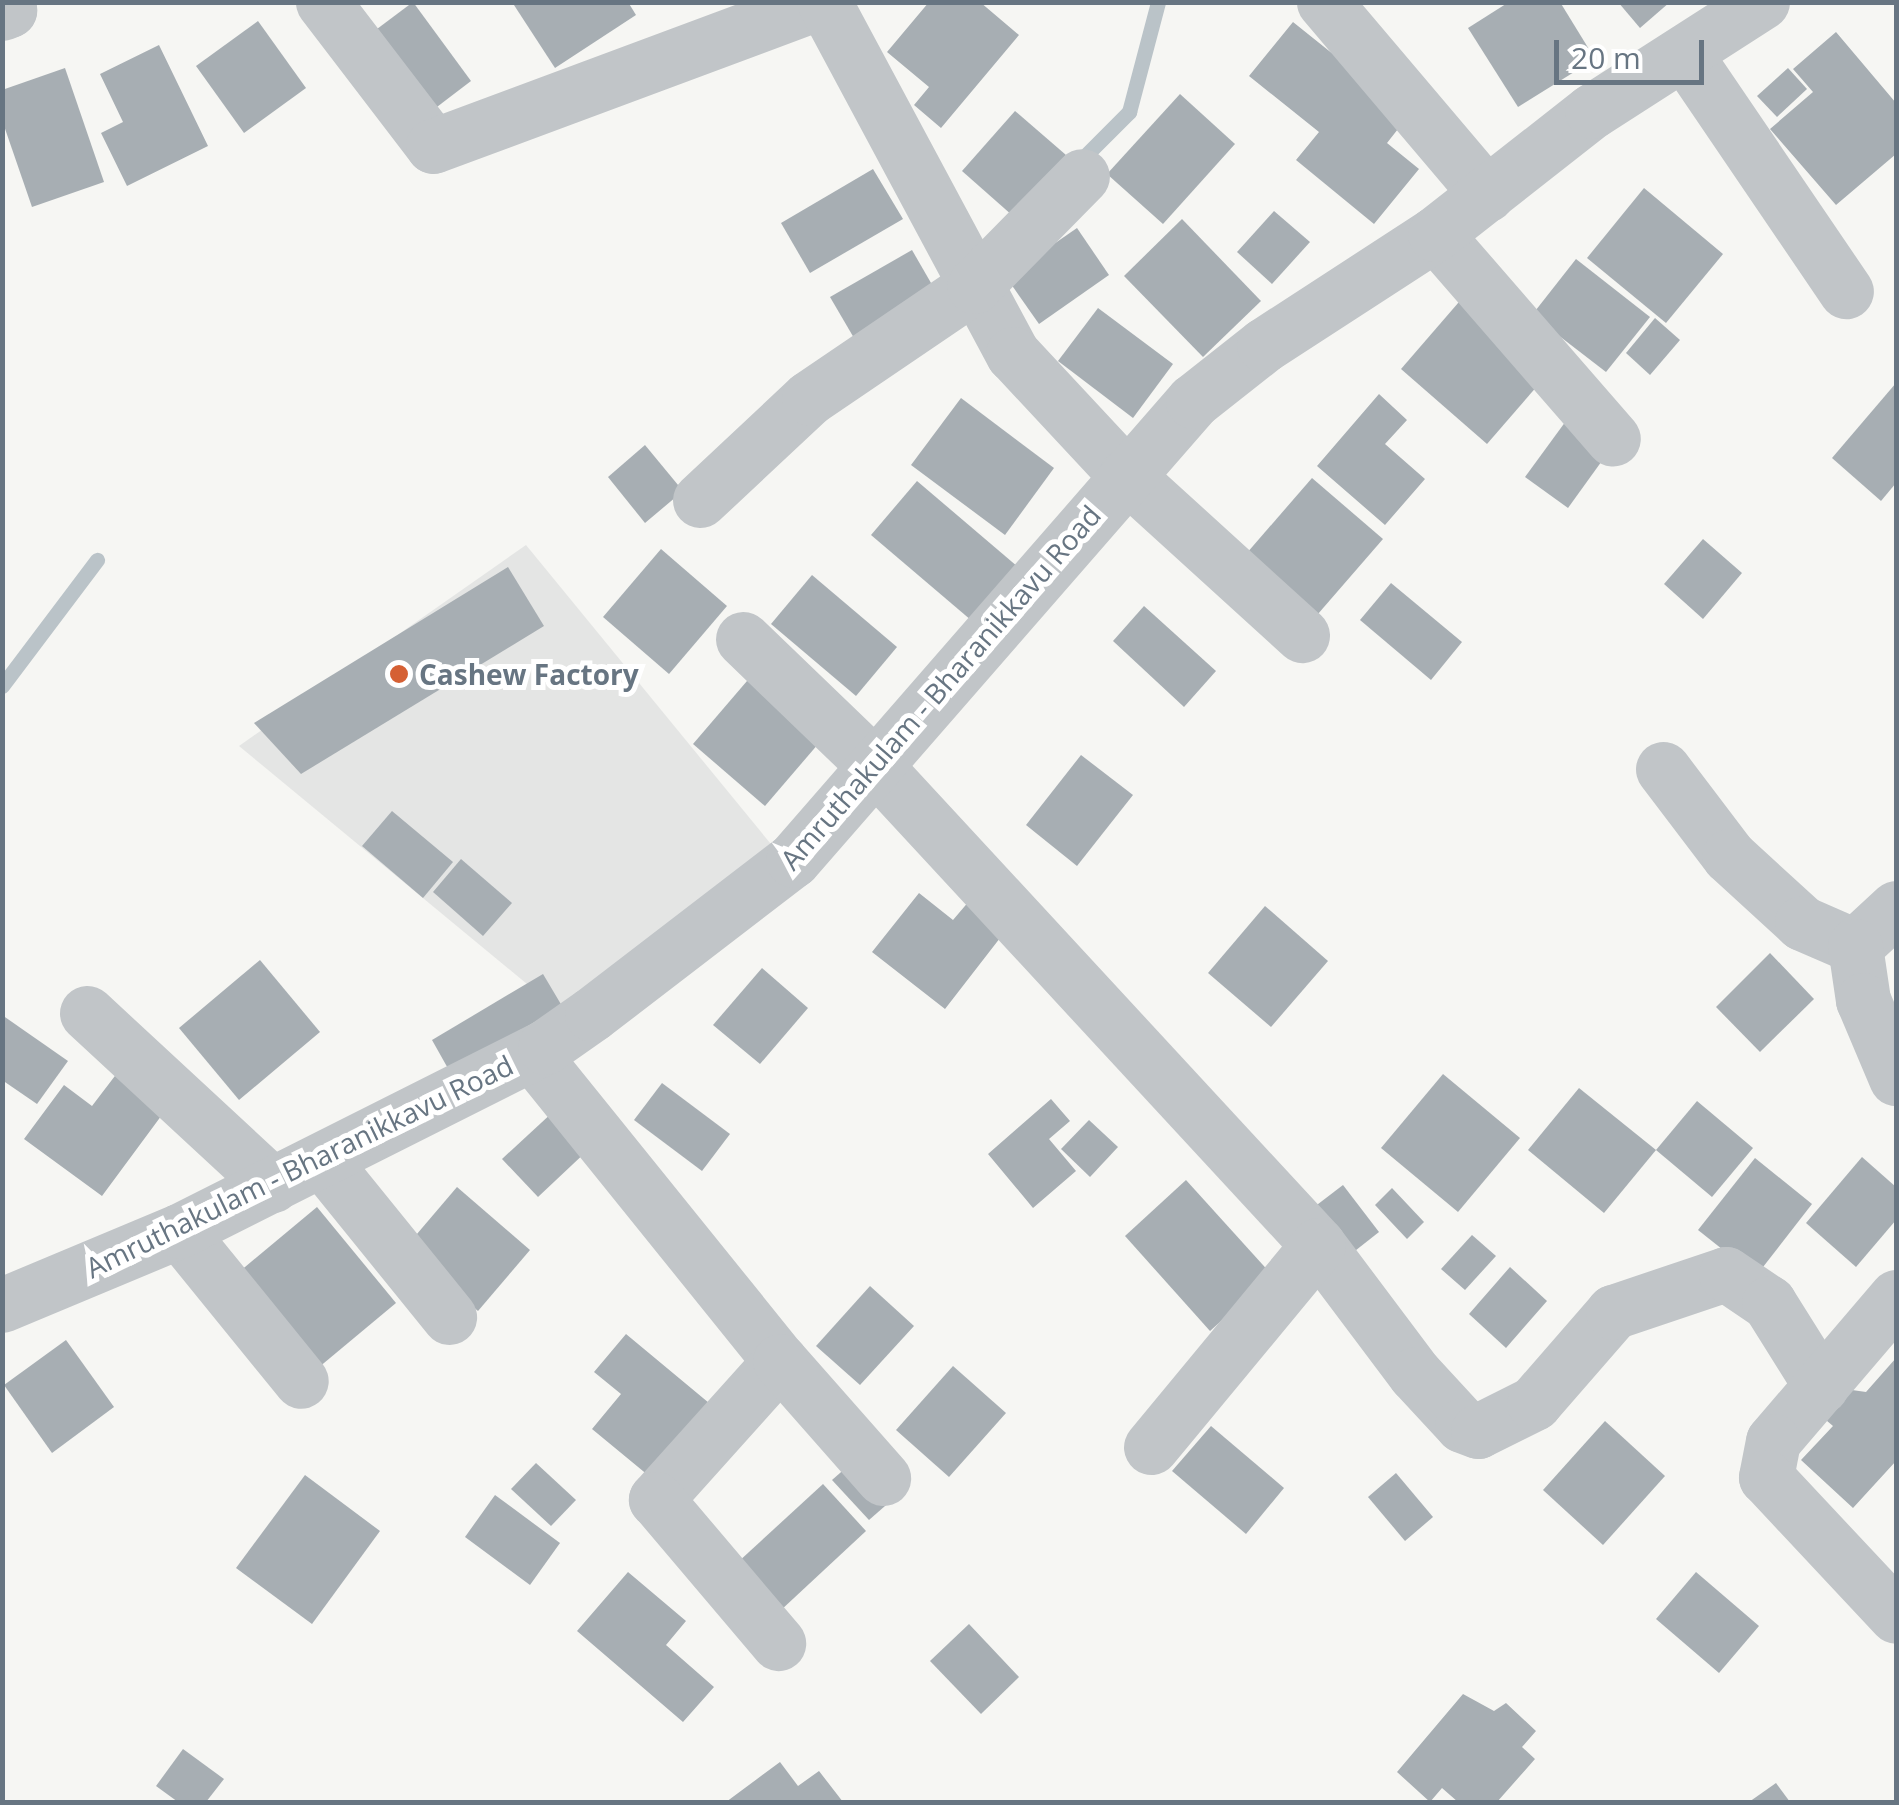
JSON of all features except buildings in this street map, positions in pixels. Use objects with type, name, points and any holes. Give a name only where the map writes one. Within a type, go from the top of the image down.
[{"type":"street","points":[[323,2],[433,146],[822,2],[1013,354],[1126,475],[1302,635]]},
{"type":"street","points":[[1324,2],[1487,194]]},
{"type":"street","name":"Amruthakulam - Bharanikkavu Road","points":[[2,1305],[179,1231],[532,1054],[793,860],[1193,400],[1250,356],[1435,234],[1592,111],[1762,2]]},
{"type":"street","points":[[1684,54],[1846,291]]},
{"type":"street","points":[[700,500],[809,398],[974,286],[1082,176]]},
{"type":"street","points":[[1435,234],[1612,439]]},
{"type":"street","points":[[743,639],[876,768],[1318,1245],[1434,1397],[1478,1432],[1534,1403],[1613,1312],[1726,1274],[1769,1302],[1821,1386]]},
{"type":"street","points":[[1663,770],[1728,856],[1802,923],[1856,946]]},
{"type":"street","points":[[1856,946],[1896,908]]},
{"type":"street","points":[[1856,946],[1863,1000],[1896,1078]]},
{"type":"street","points":[[86,1013],[273,1184]]},
{"type":"street","points":[[532,1054],[780,1361],[883,1478]]},
{"type":"street","points":[[322,1160],[449,1317]]},
{"type":"street","points":[[179,1231],[302,1381]]},
{"type":"street","points":[[1150,1447],[1318,1245]]},
{"type":"street","points":[[1896,1297],[1773,1441],[1766,1477],[1896,1616]]},
{"type":"street","points":[[778,1643],[656,1498],[780,1361]]},
{"type":"shaded area","name":"Cashew Factory","points":[[526,545],[775,849],[562,1013],[239,746]]},
{"type":"waterway","points":[[1077,164],[1129,112],[1158,2]]},
{"type":"waterway","points":[[2,686],[97,560]]},
{"type":"place","name":"Cashew Factory","points":[[399,674]]}]
